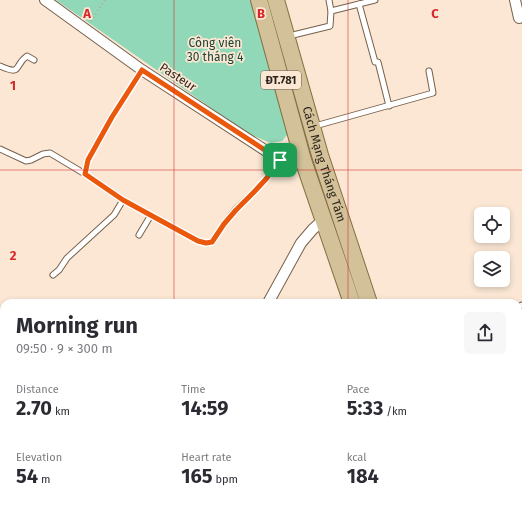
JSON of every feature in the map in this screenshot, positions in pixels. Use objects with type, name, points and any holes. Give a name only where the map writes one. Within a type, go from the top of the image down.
[{"type":"main road","name":"Cách Mạng Tháng Tám","points":[[259,0],[303,160],[351,299]]},
{"type":"main road","name":"Cách Mạng Tháng Tám","points":[[276,0],[320,156],[368,299]]},
{"type":"main road","points":[[303,160],[320,156]]},
{"type":"main road","points":[[323,220],[339,214]]},
{"type":"street","name":"Pasteur","points":[[45,0],[142,70],[280,160]]},
{"type":"street","points":[[515,0],[520,18]]},
{"type":"street","points":[[280,160],[290,162],[303,160]]},
{"type":"street","points":[[270,299],[301,243],[323,220]]},
{"type":"lane","points":[[286,37],[330,26],[331,11],[329,0]]},
{"type":"lane","points":[[331,11],[375,0]]},
{"type":"lane","points":[[359,4],[374,62],[378,62],[389,106]]},
{"type":"lane","points":[[0,66],[13,71],[18,68],[28,56],[34,60]]},
{"type":"lane","points":[[85,174],[88,160],[112,117],[142,70]]},
{"type":"lane","points":[[312,127],[433,93],[429,71]]},
{"type":"lane","points":[[0,149],[26,161],[43,154],[50,153],[85,174],[123,200],[198,241],[206,243],[212,242],[224,224],[266,179],[280,160]]},
{"type":"lane","points":[[53,275],[59,270],[67,258],[114,215],[123,200]]},
{"type":"lane","points":[[139,235],[152,216]]},
{"type":"path","points":[[85,28],[105,0]]},
{"type":"green space","name":"Công viên 30 tháng 4","points":[[56,0],[252,0],[287,122],[287,135],[282,141],[271,143],[247,133]]},
{"type":"route","points":[[142,70],[280,160],[266,179],[224,224],[212,242],[206,243],[198,241],[123,200],[85,174],[88,160],[112,117],[142,70]]}]
